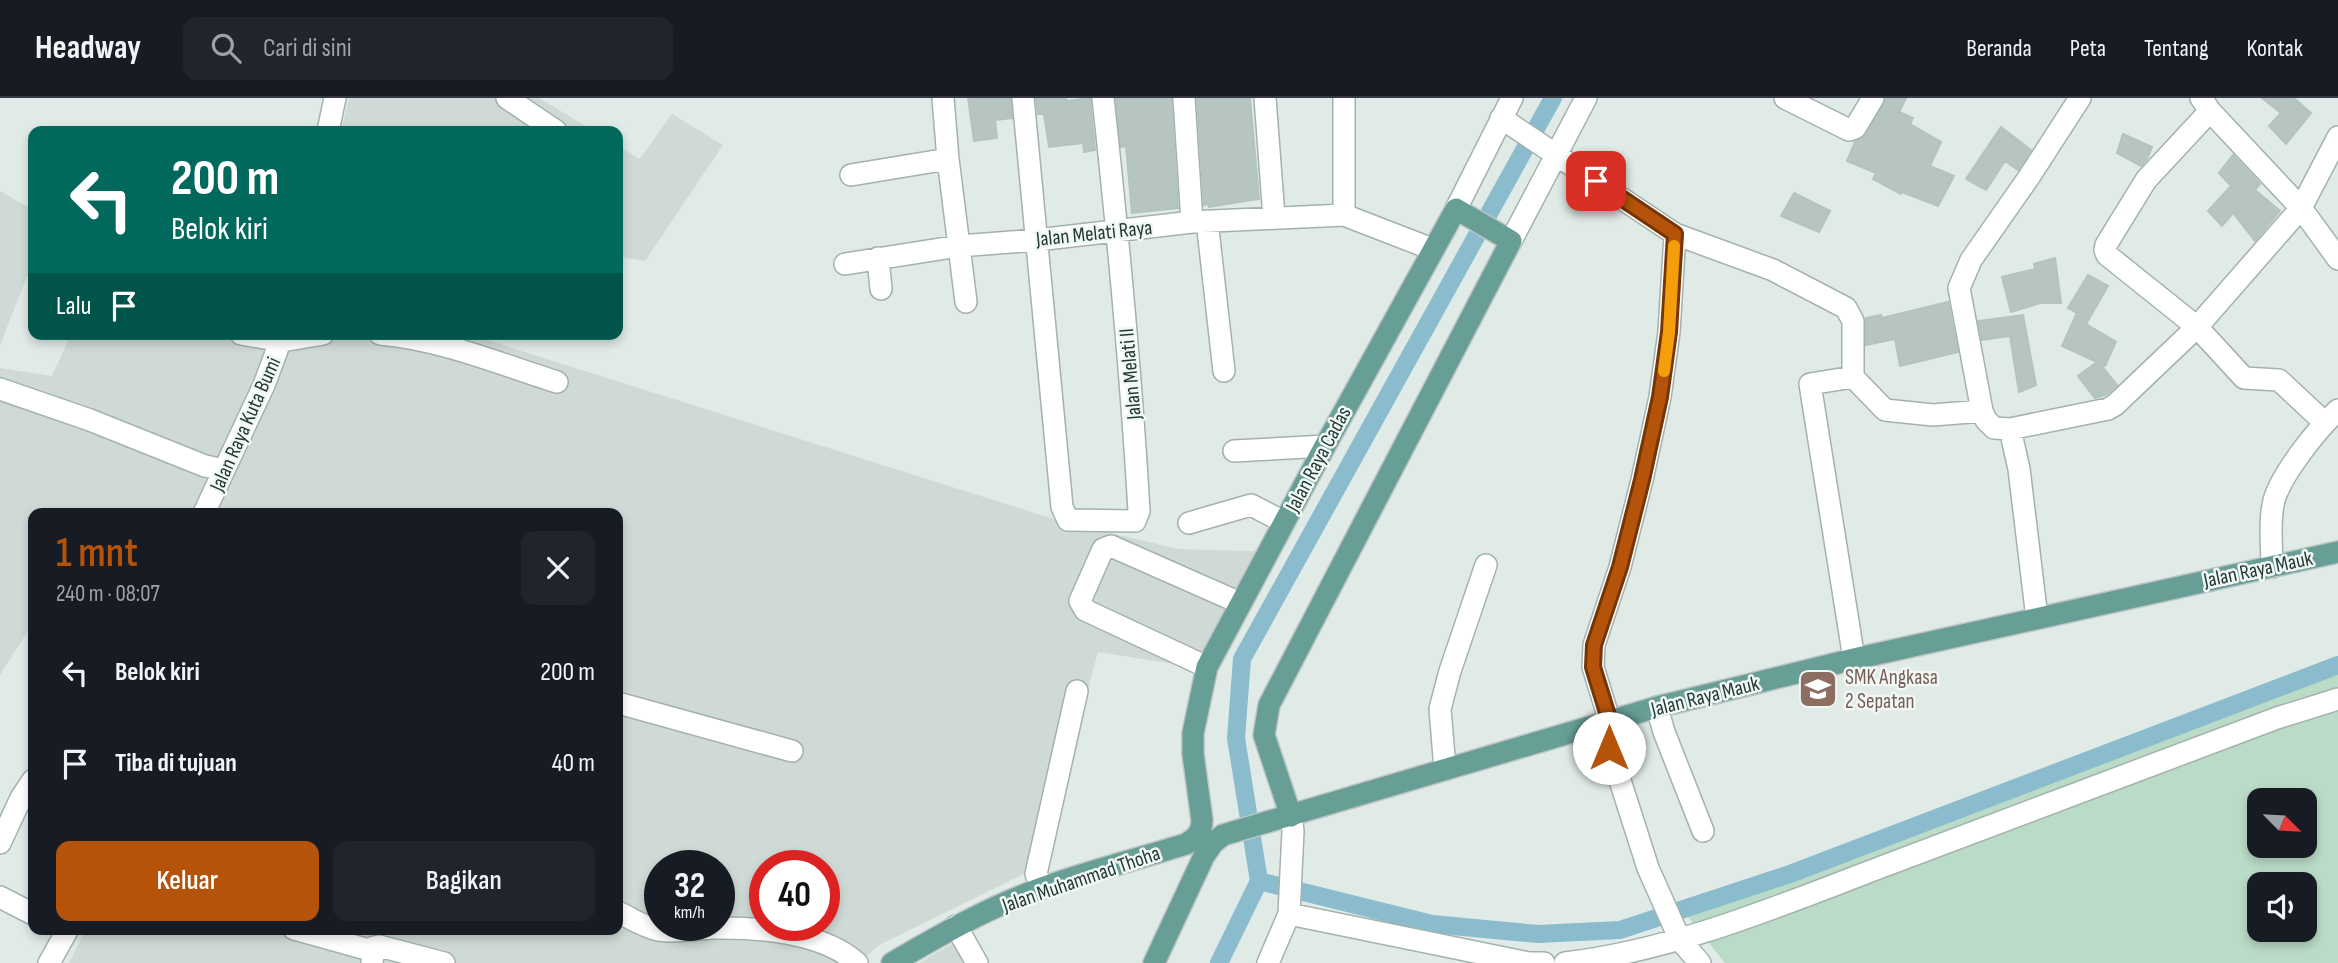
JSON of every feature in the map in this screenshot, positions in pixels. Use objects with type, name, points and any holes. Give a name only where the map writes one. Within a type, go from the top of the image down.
[{"type":"main road","points":[[1287,822],[1264,734],[1269,705],[1506,239],[1462,213]]},
{"type":"main road","name":"Jalan Raya Cadas","points":[[1197,837],[1202,820],[1193,754],[1193,733],[1207,667],[1432,249],[1462,213]]},
{"type":"main road","name":"Jalan Raya Mauk","points":[[1154,963],[1204,856],[1223,835],[1287,822],[1445,769],[1657,707],[1854,659],[2338,551]]},
{"type":"main road","name":"Jalan Muhammad Thoha","points":[[892,963],[956,926],[1043,888],[1186,844],[1197,837]]},
{"type":"street","points":[[329,126],[335,98]]},
{"type":"street","points":[[507,98],[549,126]]},
{"type":"street","points":[[943,98],[966,302]]},
{"type":"street","points":[[1023,98],[1037,240]]},
{"type":"street","name":"Jalan Melati II","points":[[1037,240],[1062,507],[1068,520],[1135,521],[1139,511],[1134,425],[1118,231],[1103,98]]},
{"type":"street","points":[[1184,98],[1200,222],[1224,370]]},
{"type":"street","points":[[1265,98],[1274,217]]},
{"type":"street","points":[[1345,98],[1344,215],[1432,249]]},
{"type":"street","name":"Jalan Raya Cadas","points":[[1462,213],[1501,118],[1512,98]]},
{"type":"street","points":[[1506,239],[1587,98]]},
{"type":"street","points":[[1785,98],[1849,130],[1855,128],[1873,98]]},
{"type":"street","points":[[2080,98],[2029,177],[1970,260],[1959,288],[1982,411],[1994,428],[2010,429],[2108,409],[2115,405],[2197,327],[2301,208],[2338,137]]},
{"type":"street","points":[[2272,566],[2273,505],[2277,491],[2331,416],[2279,380],[2244,378],[2197,327],[2107,255],[2106,245],[2146,180],[2205,105],[2301,208],[2338,259]]},
{"type":"street","points":[[1501,118],[1675,234],[1773,270],[1846,308],[1853,321],[1853,377],[1885,410],[1933,415],[1982,411]]},
{"type":"street","points":[[851,175],[948,159]]},
{"type":"street","name":"Jalan Melati Raya","points":[[845,264],[959,246],[1200,222],[1344,215]]},
{"type":"street","points":[[1675,234],[1669,332],[1660,397],[1623,554],[1594,645],[1593,667],[1606,723],[1653,877],[1677,932],[1700,963]]},
{"type":"street","points":[[878,258],[881,289]]},
{"type":"street","name":"Jalan Raya Kuta Bumi","points":[[206,508],[264,385],[281,340]]},
{"type":"street","points":[[414,340],[557,382]]},
{"type":"street","points":[[1853,377],[1810,384],[1854,659]]},
{"type":"street","points":[[0,388],[205,466],[224,470]]},
{"type":"street","points":[[2010,429],[2019,469],[2037,618]]},
{"type":"street","points":[[1234,452],[1325,446]]},
{"type":"street","points":[[1189,523],[1251,505],[1284,522]]},
{"type":"street","points":[[1207,667],[1085,610],[1080,601],[1103,548],[1111,546],[1240,603]]},
{"type":"street","points":[[1445,769],[1440,709],[1486,565]]},
{"type":"street","points":[[1043,888],[1036,874],[1077,691]]},
{"type":"street","points":[[1565,963],[1603,958],[1677,932],[1769,909],[2277,718],[2338,699]]},
{"type":"street","points":[[623,704],[792,751]]},
{"type":"street","points":[[1657,707],[1664,732],[1703,831]]},
{"type":"street","points":[[0,843],[28,790]]},
{"type":"street","points":[[1268,963],[1289,905],[1287,822]]},
{"type":"street","points":[[0,897],[28,911]]},
{"type":"street","points":[[1289,905],[1529,963],[1544,963]]},
{"type":"street","points":[[623,914],[658,930],[744,929],[804,937],[841,950],[857,963]]},
{"type":"street","points":[[956,926],[977,963]]},
{"type":"street","points":[[50,963],[64,935]]},
{"type":"street","points":[[311,935],[372,957],[374,947],[379,946],[444,963]]},
{"type":"shaded area","points":[[349,98],[539,98],[586,126],[342,126]]},
{"type":"shaded area","points":[[672,114],[723,145],[645,261],[623,258],[623,149],[640,159]]},
{"type":"shaded area","points":[[0,191],[28,207],[28,274],[0,345]]},
{"type":"shaded area","points":[[68,340],[488,340],[1060,521],[1178,549],[1277,552],[1213,670],[1098,652],[1059,792],[1050,861],[879,945],[859,963],[69,963],[83,935],[285,935],[296,939],[297,935],[623,935],[623,508],[28,508],[28,631],[0,675],[0,368],[52,376]]},
{"type":"shaded area","points":[[961,939],[975,963],[919,963]]},
{"type":"green space","points":[[2338,675],[2338,963],[1725,963],[1687,916],[2313,679]]},
{"type":"building","points":[[968,98],[1010,98],[1012,118],[995,120],[997,138],[974,141]]},
{"type":"building","points":[[1036,98],[1066,98],[1067,101],[1090,98],[1095,150],[1084,152],[1083,143],[1049,147],[1044,114],[1038,114]]},
{"type":"building","points":[[1116,98],[1171,98],[1178,208],[1132,213],[1126,146],[1121,147]]},
{"type":"building","points":[[1197,98],[1250,98],[1259,199],[1209,207],[1208,204],[1204,205]]},
{"type":"building","points":[[1886,98],[1906,98],[1899,112],[1913,118],[1910,124],[1941,142],[1930,166],[1954,176],[1938,206],[1902,192],[1901,194],[1873,179],[1876,173],[1847,161],[1855,142],[1866,135]]},
{"type":"building","points":[[2262,98],[2294,98],[2311,113],[2286,144],[2269,126],[2281,113]]},
{"type":"building","points":[[2001,127],[2031,150],[2018,170],[2005,161],[1986,190],[1966,179]]},
{"type":"building","points":[[2123,134],[2152,147],[2141,166],[2117,153]]},
{"type":"building","points":[[2233,155],[2260,184],[2255,190],[2280,211],[2255,241],[2233,213],[2222,226],[2208,211],[2231,186],[2219,173]]},
{"type":"building","points":[[1794,193],[1830,211],[1819,232],[1781,216]]},
{"type":"building","points":[[2055,258],[2061,303],[2040,303],[2011,312],[2002,277],[2035,269],[2034,264]]},
{"type":"building","points":[[2088,275],[2108,286],[2086,324],[2116,342],[2105,366],[2099,363],[2117,385],[2107,394],[2095,398],[2078,376],[2097,362],[2062,346],[2077,313],[2068,308]]},
{"type":"building","points":[[1948,302],[1958,352],[1900,366],[1895,339],[1866,345],[1866,318],[1881,315],[1882,318]]},
{"type":"building","points":[[2023,315],[2036,385],[2019,392],[2010,336],[1982,340],[1978,321]]},
{"type":"waterway","points":[[1259,881],[1236,738],[1242,659],[1553,98]]},
{"type":"waterway","points":[[1259,881],[1432,924],[1538,934],[1620,930],[1790,874],[2338,665]]},
{"type":"waterway","points":[[1219,963],[1259,881]]},
{"type":"slow traffic","points":[[1664,371],[1674,246]]},
{"type":"place","name":"SMK Angkasa 2 Sepatan","points":[[1818,689]]},
{"type":"route","points":[[1596,181],[1675,234],[1669,332],[1660,397],[1620,567],[1594,645],[1593,667],[1610,722],[1602,724],[1609,748]]}]
